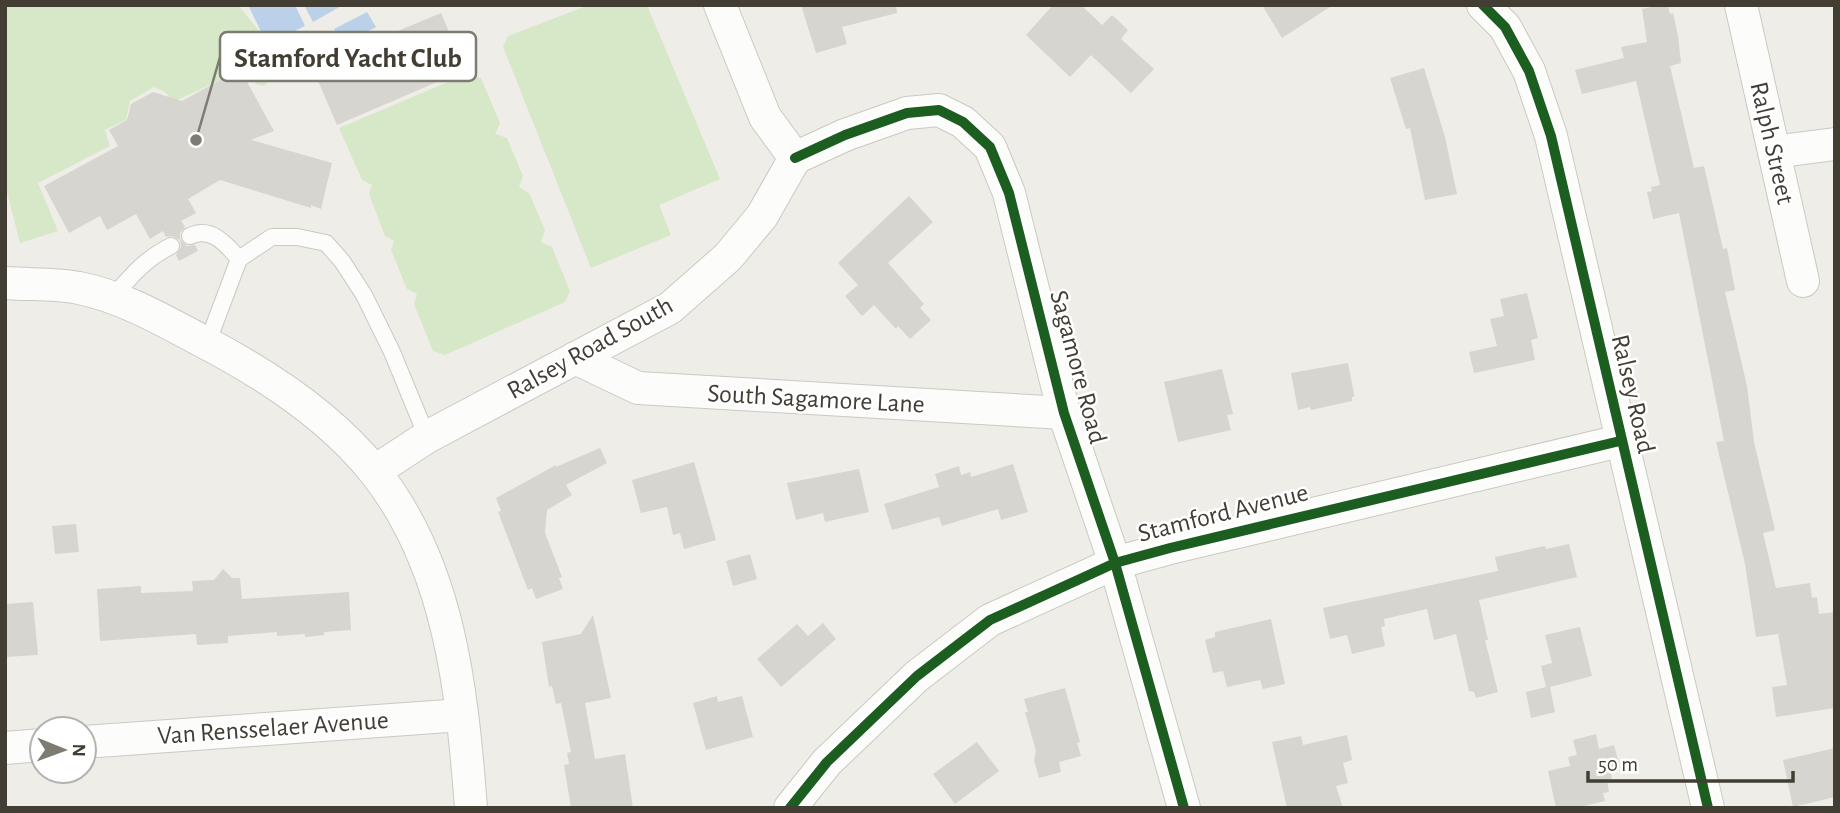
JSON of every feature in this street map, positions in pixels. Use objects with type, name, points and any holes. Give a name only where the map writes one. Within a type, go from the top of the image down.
[{"type":"street","points":[[720,5],[765,117],[795,158]]},
{"type":"street","name":"Ralsey Road","points":[[1483,5],[1505,27],[1529,71],[1551,136],[1620,441],[1708,808]]},
{"type":"street","name":"Ralph Street","points":[[1741,5],[1803,281]]},
{"type":"street","name":"Sagamore Road","points":[[795,158],[845,135],[906,113],[939,110],[963,122],[990,147],[1009,193],[1064,413],[1115,563],[1184,808]]},
{"type":"street","points":[[1774,152],[1835,144]]},
{"type":"street","name":"Ralsey Road South","points":[[374,471],[427,436],[670,308],[728,257],[762,216],[795,158]]},
{"type":"street","points":[[5,283],[79,288],[112,298],[159,318],[234,357],[299,402],[330,427],[374,471],[410,529],[433,579],[449,635],[462,715],[471,808]]},
{"type":"street","name":"South Sagamore Lane","points":[[575,358],[638,388],[1064,413]]},
{"type":"street","name":"Stamford Avenue","points":[[790,808],[827,762],[917,676],[990,620],[1115,563],[1620,441]]},
{"type":"street","name":"Van Rensselaer Avenue","points":[[98,741],[462,715]]},
{"type":"street","points":[[5,748],[28,746]]},
{"type":"lane","points":[[190,236],[197,233],[211,234],[224,242],[239,259]]},
{"type":"lane","points":[[207,344],[239,259],[272,237],[297,237],[326,243],[342,261],[363,295],[393,352],[427,436]]},
{"type":"lane","points":[[112,298],[153,255],[171,246]]},
{"type":"green space","points":[[5,5],[238,5],[278,54],[283,68],[264,86],[256,84],[244,69],[173,102],[165,92],[154,87],[130,101],[126,120],[105,130],[110,146],[38,183],[58,231],[20,243],[5,184]]},
{"type":"green space","points":[[589,5],[647,5],[720,179],[659,205],[671,235],[591,268],[503,47],[508,36]]},
{"type":"green space","points":[[467,74],[481,78],[500,123],[495,134],[507,138],[523,176],[519,187],[529,193],[545,230],[541,242],[552,247],[570,291],[565,302],[445,355],[433,351],[414,304],[417,294],[407,289],[391,250],[394,241],[385,236],[369,194],[372,185],[362,180],[339,128]]},
{"type":"water","points":[[248,5],[295,5],[305,26],[267,44]]},
{"type":"water","points":[[304,5],[343,5],[313,22]]},
{"type":"water","points":[[367,12],[376,27],[343,44],[334,29]]},
{"type":"building","points":[[801,5],[896,5],[897,13],[842,27],[847,44],[816,53]]},
{"type":"building","points":[[1053,5],[1081,5],[1102,25],[1112,15],[1128,30],[1121,39],[1154,69],[1131,93],[1091,55],[1070,77],[1026,35]]},
{"type":"building","points":[[1262,5],[1333,5],[1282,38]]},
{"type":"building","points":[[1668,5],[1670,14],[1673,13],[1678,36],[1681,63],[1670,66],[1694,168],[1704,166],[1723,249],[1727,248],[1735,290],[1725,292],[1747,386],[1754,442],[1775,530],[1763,533],[1776,588],[1810,583],[1812,598],[1817,597],[1819,614],[1835,612],[1835,708],[1776,717],[1772,687],[1787,685],[1778,634],[1756,637],[1745,564],[1716,442],[1724,441],[1679,213],[1653,219],[1647,192],[1652,191],[1651,187],[1660,185],[1636,81],[1582,94],[1575,70],[1624,58],[1621,47],[1647,42],[1642,9]]},
{"type":"building","points":[[441,13],[465,70],[337,125],[312,67]]},
{"type":"building","points":[[1424,68],[1445,137],[1457,194],[1425,200],[1410,128],[1406,129],[1390,78]]},
{"type":"building","points":[[240,69],[274,131],[251,140],[332,163],[321,209],[220,180],[188,199],[196,213],[181,221],[185,227],[180,233],[180,239],[187,246],[195,245],[198,251],[179,261],[176,255],[181,247],[180,240],[172,236],[166,237],[163,231],[150,239],[136,214],[107,230],[100,216],[69,233],[44,186],[118,146],[109,130],[127,120],[131,104],[153,92],[182,101]]},
{"type":"building","points":[[909,196],[933,222],[888,263],[924,304],[920,308],[931,320],[910,339],[898,326],[896,329],[874,305],[862,316],[845,296],[858,285],[838,263]]},
{"type":"building","points":[[1527,293],[1538,338],[1531,340],[1535,360],[1474,373],[1469,352],[1497,346],[1490,319],[1504,316],[1500,299]]},
{"type":"building","points":[[1348,363],[1354,394],[1352,401],[1311,410],[1310,407],[1298,410],[1291,373]]},
{"type":"building","points":[[1222,369],[1233,414],[1227,415],[1231,430],[1178,442],[1164,382]]},
{"type":"building","points":[[600,448],[607,463],[566,485],[572,495],[547,510],[545,533],[562,577],[559,578],[563,589],[536,599],[532,588],[528,590],[498,512],[501,511],[496,498],[556,465]]},
{"type":"building","points":[[694,462],[716,540],[684,549],[680,533],[673,535],[667,507],[641,513],[632,480]]},
{"type":"building","points":[[1013,464],[1028,512],[1001,520],[998,509],[942,526],[939,517],[892,530],[884,504],[939,487],[935,474],[959,466],[961,475],[970,472],[971,477]]},
{"type":"building","points":[[859,469],[869,512],[825,522],[823,513],[796,520],[787,483]]},
{"type":"building","points":[[76,524],[79,552],[55,554],[52,526]]},
{"type":"building","points":[[1569,544],[1577,577],[1479,600],[1488,640],[1485,640],[1498,692],[1476,698],[1474,692],[1469,691],[1456,634],[1434,640],[1427,609],[1384,619],[1385,626],[1381,627],[1385,646],[1352,654],[1347,635],[1330,639],[1323,608],[1498,571],[1495,557],[1545,546],[1546,549]]},
{"type":"building","points":[[750,554],[757,579],[733,586],[726,561]]},
{"type":"building","points":[[223,569],[232,578],[240,578],[242,599],[349,592],[351,630],[305,637],[305,634],[277,636],[277,632],[228,636],[228,643],[197,645],[196,634],[100,641],[97,589],[141,586],[141,593],[193,591],[192,581],[214,580]]},
{"type":"building","points":[[33,602],[38,655],[5,657],[5,604]]},
{"type":"building","points":[[593,615],[611,698],[585,703],[595,759],[625,754],[633,808],[571,808],[564,765],[569,764],[567,753],[571,752],[561,703],[556,704],[552,686],[549,687],[542,642],[581,634]]},
{"type":"building","points":[[1271,619],[1285,684],[1263,689],[1260,680],[1227,687],[1223,671],[1213,673],[1205,640],[1215,637],[1215,632]]},
{"type":"building","points":[[823,623],[836,639],[781,687],[757,659],[797,624],[808,636]]},
{"type":"building","points":[[1580,627],[1592,676],[1550,687],[1555,712],[1531,718],[1526,692],[1546,687],[1541,666],[1552,663],[1545,635]]},
{"type":"building","points":[[1065,688],[1080,742],[1077,743],[1081,756],[1059,762],[1061,772],[1039,778],[1024,699]]},
{"type":"building","points":[[717,696],[718,702],[742,696],[753,737],[706,750],[693,703]]},
{"type":"building","points":[[1596,734],[1599,749],[1614,745],[1620,767],[1610,769],[1612,779],[1607,780],[1609,792],[1603,793],[1605,801],[1576,808],[1556,808],[1548,771],[1570,766],[1568,757],[1577,755],[1573,740]]},
{"type":"building","points":[[1347,735],[1352,760],[1343,763],[1348,783],[1336,786],[1343,808],[1287,808],[1272,742],[1301,736],[1303,745]]},
{"type":"building","points":[[977,742],[999,771],[955,804],[933,774]]},
{"type":"building","points":[[1835,748],[1835,797],[1793,807],[1783,760]]},
{"type":"cycle path","points":[[1483,5],[1505,27],[1529,71],[1551,136],[1708,808]]},
{"type":"cycle path","points":[[795,158],[845,135],[907,113],[939,110],[963,122],[990,147],[1009,193],[1064,413],[1115,563],[1184,808]]},
{"type":"cycle path","points":[[790,808],[827,762],[917,676],[990,620],[1115,563],[1620,441]]},
{"type":"place","name":"Stamford Yacht Club","points":[[196,140]]}]
